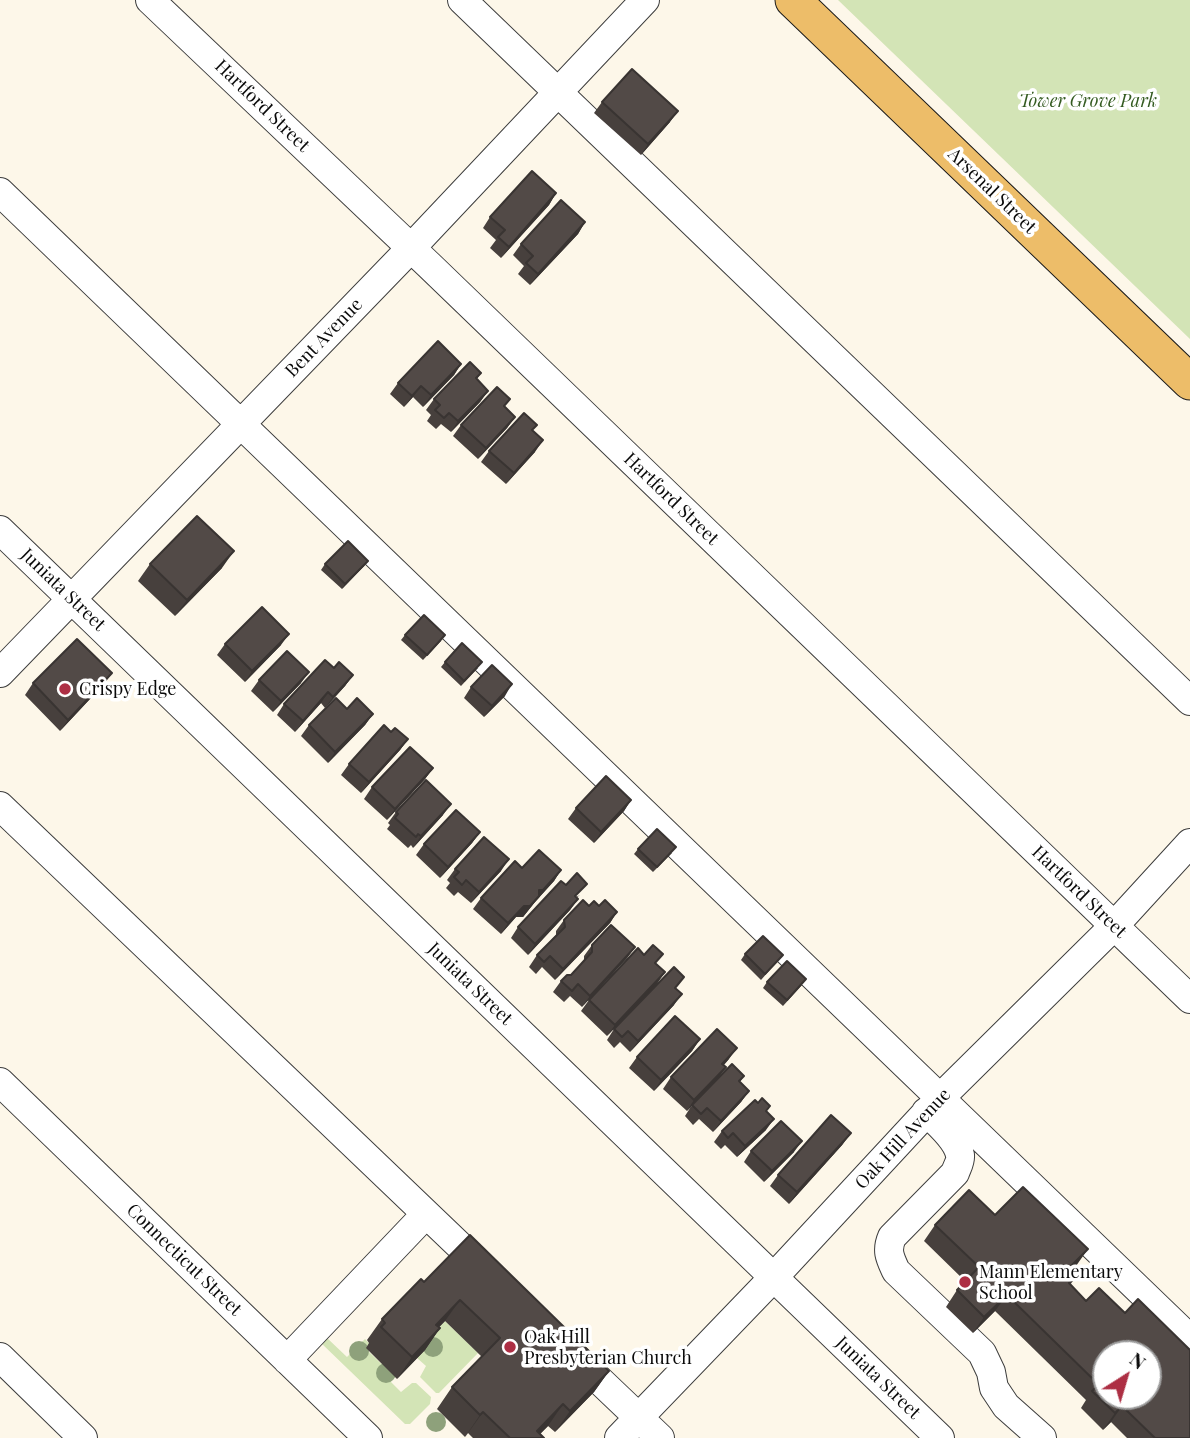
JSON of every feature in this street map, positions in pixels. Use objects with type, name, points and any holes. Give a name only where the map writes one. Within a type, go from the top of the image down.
[{"type":"main road","name":"Arsenal Street","points":[[793,0],[1190,382]]},
{"type":"street","name":"Hartford Street","points":[[150,0],[1190,999]]},
{"type":"street","points":[[462,0],[1190,701]]},
{"type":"street","name":"Bent Avenue","points":[[0,673],[411,248],[645,0]]},
{"type":"street","points":[[0,192],[240,424],[933,1106],[1190,1339]]},
{"type":"street","name":"Juniata Street","points":[[0,530],[940,1438]]},
{"type":"street","points":[[0,806],[504,1289]]},
{"type":"street","name":"Oak Hill Avenue","points":[[619,1438],[933,1106],[1114,926],[1190,843]]},
{"type":"street","name":"Connecticut Street","points":[[0,1082],[368,1438]]},
{"type":"street","points":[[933,1106],[960,1153],[960,1160],[955,1172],[892,1237],[888,1246],[889,1257],[896,1271],[982,1353],[991,1372],[994,1388],[1006,1406],[1042,1438]]},
{"type":"street","points":[[287,1360],[426,1214]]},
{"type":"street","points":[[553,1336],[660,1438]]},
{"type":"street","points":[[0,1357],[83,1438]]},
{"type":"green space","name":"Tower Grove Park","points":[[838,0],[1190,0],[1190,339]]},
{"type":"green space","points":[[445,1321],[478,1353],[436,1393],[420,1377],[426,1366],[417,1358],[421,1346]]},
{"type":"green space","points":[[326,1337],[347,1357],[365,1339],[370,1344],[366,1349],[394,1376],[391,1382],[401,1392],[416,1383],[431,1397],[430,1404],[410,1424],[405,1424],[320,1342]]},
{"type":"building","points":[[632,69],[678,111],[648,144],[602,102]]},
{"type":"building","points":[[532,171],[556,193],[509,247],[498,237],[505,230],[490,217]]},
{"type":"building","points":[[561,200],[585,222],[538,274],[526,263],[533,256],[521,244]]},
{"type":"building","points":[[438,341],[461,364],[431,395],[421,386],[412,396],[398,383]]},
{"type":"building","points":[[470,362],[481,373],[476,378],[488,391],[458,421],[449,413],[444,418],[435,410],[440,405],[434,399]]},
{"type":"building","points":[[497,387],[510,399],[504,406],[515,417],[486,448],[461,425]]},
{"type":"building","points":[[524,413],[537,425],[532,430],[543,440],[514,473],[489,451]]},
{"type":"building","points":[[197,516],[234,551],[187,600],[150,564]]},
{"type":"building","points":[[348,541],[368,561],[345,584],[325,564]]},
{"type":"building","points":[[262,607],[289,634],[252,671],[225,644]]},
{"type":"building","points":[[424,615],[445,635],[427,655],[405,635]]},
{"type":"building","name":"Crispy Edge","points":[[77,639],[112,673],[68,720],[33,683]]},
{"type":"building","points":[[462,643],[482,662],[464,681],[445,662]]},
{"type":"building","points":[[287,651],[309,672],[281,701],[259,680]]},
{"type":"building","points":[[325,660],[334,668],[339,662],[353,675],[333,697],[328,692],[303,721],[284,704]]},
{"type":"building","points":[[492,665],[512,684],[492,706],[471,687]]},
{"type":"building","points":[[336,698],[347,709],[357,698],[373,714],[335,752],[309,725]]},
{"type":"building","points":[[384,725],[391,732],[395,728],[408,739],[369,782],[349,764]]},
{"type":"building","points":[[410,747],[433,768],[395,809],[372,787]]},
{"type":"building","points":[[606,776],[631,800],[601,832],[576,808]]},
{"type":"building","points":[[426,780],[451,804],[421,836],[418,834],[416,837],[395,818],[398,814],[396,812]]},
{"type":"building","points":[[456,810],[480,832],[448,867],[424,844]]},
{"type":"building","points":[[657,829],[676,847],[657,867],[638,849]]},
{"type":"building","points":[[484,837],[509,859],[479,892],[466,880],[462,885],[454,877],[459,872],[455,869]]},
{"type":"building","points":[[539,850],[561,870],[543,890],[539,890],[539,896],[530,906],[524,906],[508,923],[481,898],[515,861],[522,868]]},
{"type":"building","points":[[577,873],[587,884],[575,896],[578,899],[535,944],[518,927],[561,881],[566,885]]},
{"type":"building","points":[[583,900],[589,906],[594,901],[599,906],[605,900],[617,912],[563,969],[550,956],[544,962],[537,955],[565,927],[564,920]]},
{"type":"building","points":[[611,925],[635,947],[590,996],[578,984],[572,991],[561,981],[571,975],[592,952],[592,945]]},
{"type":"building","points":[[763,936],[783,955],[765,974],[745,954]]},
{"type":"building","points":[[653,945],[663,954],[655,963],[665,972],[615,1025],[589,1000],[638,948],[644,955]]},
{"type":"building","points":[[787,961],[806,979],[787,1000],[767,982]]},
{"type":"building","points":[[674,967],[684,977],[675,988],[682,994],[638,1041],[628,1031],[622,1037],[614,1029]]},
{"type":"building","points":[[675,1016],[700,1039],[661,1080],[637,1057]]},
{"type":"building","points":[[717,1029],[737,1048],[722,1064],[726,1067],[694,1100],[671,1077]]},
{"type":"building","points":[[732,1064],[744,1076],[739,1081],[749,1091],[721,1121],[707,1108],[701,1114],[692,1105]]},
{"type":"building","points":[[762,1098],[770,1106],[766,1111],[774,1119],[745,1146],[733,1133],[728,1138],[722,1131],[755,1100],[758,1103]]},
{"type":"building","points":[[831,1115],[851,1133],[797,1192],[778,1175]]},
{"type":"building","points":[[781,1121],[802,1141],[772,1171],[751,1151]]},
{"type":"building","name":"Mann Elementary School","points":[[1023,1187],[1088,1249],[1070,1267],[1077,1275],[1069,1283],[1086,1301],[1099,1288],[1125,1313],[1138,1299],[1190,1350],[1190,1438],[1155,1438],[1126,1410],[1162,1410],[1162,1340],[1092,1340],[1092,1378],[1007,1295],[984,1317],[957,1290],[979,1267],[935,1225],[969,1190],[995,1215]]},
{"type":"building","name":"Oak Hill Presbyterian Church","points":[[470,1235],[609,1371],[570,1411],[563,1404],[537,1431],[544,1438],[510,1438],[483,1412],[480,1415],[452,1387],[500,1338],[460,1300],[436,1325],[440,1328],[412,1357],[381,1327],[385,1323],[382,1319],[421,1279],[424,1282]]},
{"type":"place","name":"Crispy Edge","points":[[65,689]]},
{"type":"place","name":"Mann Elementary School","points":[[965,1282]]},
{"type":"place","name":"Oak Hill Presbyterian Church","points":[[510,1347]]}]
